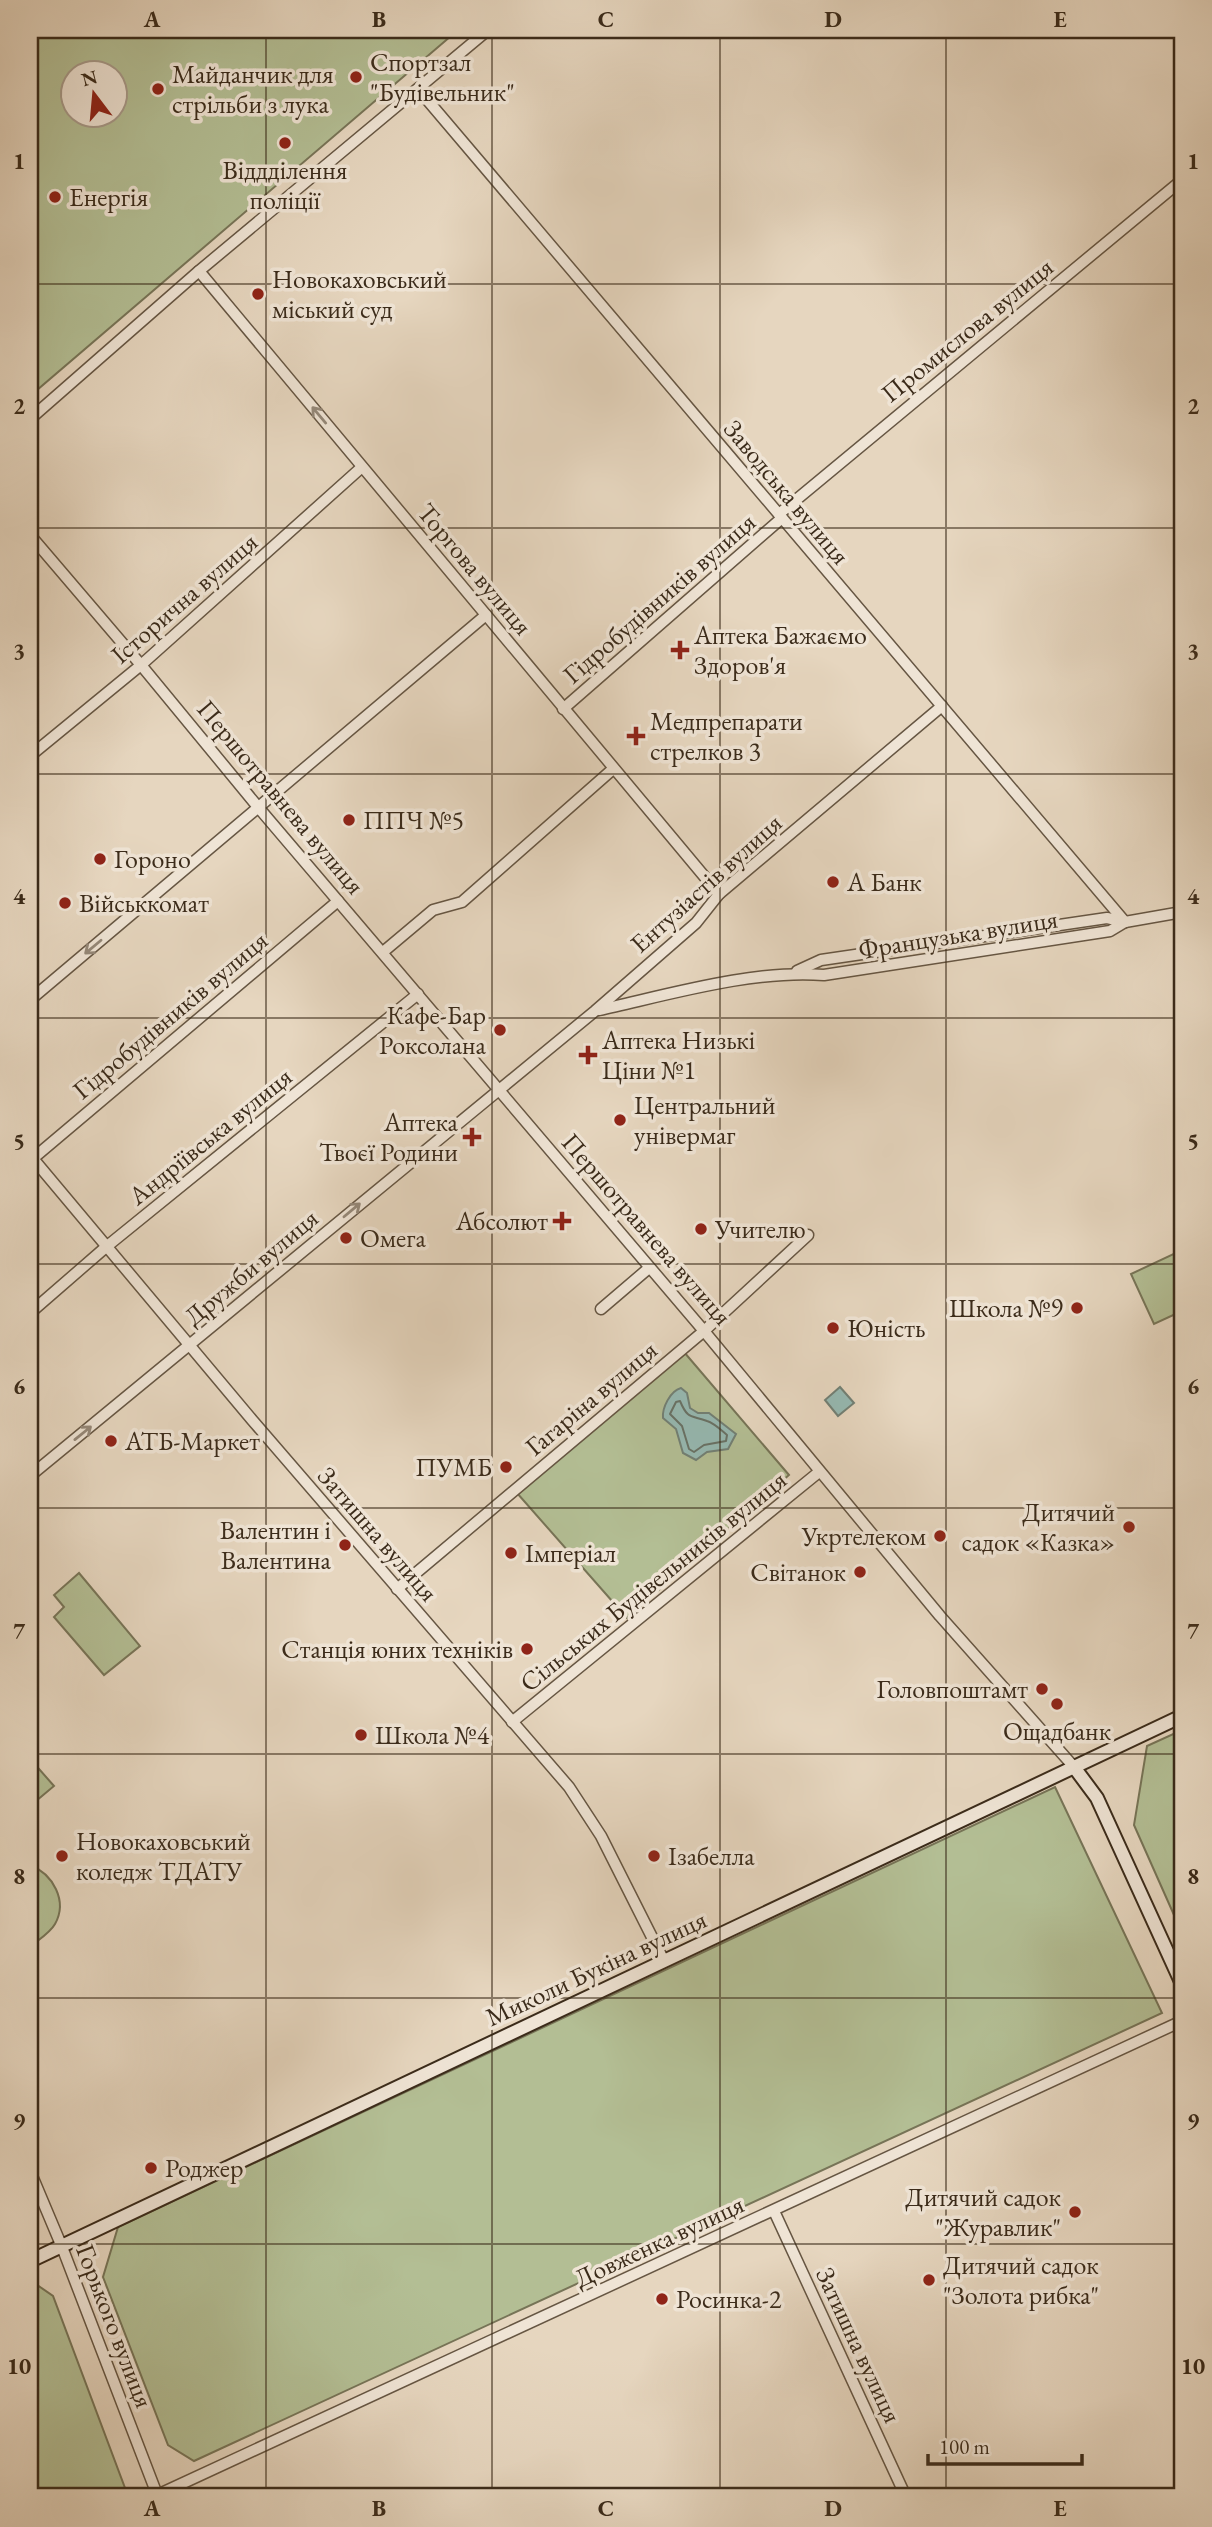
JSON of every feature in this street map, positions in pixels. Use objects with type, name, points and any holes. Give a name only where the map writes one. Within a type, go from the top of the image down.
[{"type":"street","points":[[30,419],[199,271],[488,30]]},
{"type":"street","name":"Заводська вулиця","points":[[418,89],[1125,922]]},
{"type":"street","name":"Промислова вулиця","points":[[780,516],[1182,180]]},
{"type":"street","name":"Торгова вулиця","points":[[199,271],[719,894]]},
{"type":"street","name":"Історична вулиця","points":[[30,756],[141,664],[362,467]]},
{"type":"street","name":"Гідробудівників вулиця","points":[[563,709],[780,516]]},
{"type":"street","name":"Першотравнева вулиця","points":[[30,535],[141,664],[257,807],[705,1331],[944,1621],[1074,1767],[1097,1798],[1182,1984]]},
{"type":"street","points":[[30,1000],[486,615]]},
{"type":"street","name":"Ентузіастів вулиця","points":[[498,1089],[696,923],[719,894],[942,706]]},
{"type":"street","points":[[383,953],[433,910],[462,902],[613,769]]},
{"type":"street","name":"Гідробудівників вулиця","points":[[31,1159],[338,901]]},
{"type":"street","name":"Французька вулиця","points":[[794,973],[821,960],[1107,918],[1125,922],[1182,912]]},
{"type":"street","name":"Французька вулиця","points":[[595,1010],[700,988],[794,973],[824,975],[1110,932],[1125,922]]},
{"type":"street","name":"Андріївська вулиця","points":[[30,1313],[106,1247],[418,994]]},
{"type":"street","name":"Дружби вулиця","points":[[30,1476],[498,1089]]},
{"type":"street","name":"Затишна вулиця","points":[[31,1159],[569,1787],[601,1836],[664,1961]]},
{"type":"street","name":"Гагаріна вулиця","points":[[397,1589],[705,1331],[808,1235]]},
{"type":"street","points":[[601,1309],[649,1268]]},
{"type":"street","name":"Сільських Будівельників вулиця","points":[[512,1722],[819,1472]]},
{"type":"street","name":"Миколи Букіна вулиця","points":[[30,2261],[1182,1716]]},
{"type":"street","name":"Довженка вулиця","points":[[156,2497],[1182,2021]]},
{"type":"street","name":"Горького вулиця","points":[[30,2171],[62,2247],[156,2497]]},
{"type":"street","name":"Затишна вулиця","points":[[774,2211],[906,2497]]},
{"type":"green space","points":[[30,30],[458,30],[30,396]]},
{"type":"green space","points":[[1182,1250],[1182,1311],[1154,1324],[1131,1274]]},
{"type":"green space","points":[[684,1352],[789,1475],[627,1618],[517,1493]]},
{"type":"green space","points":[[79,1573],[140,1646],[104,1675],[54,1617],[64,1607],[54,1595]]},
{"type":"green space","points":[[1182,1730],[1182,1933],[1134,1825],[1147,1746]]},
{"type":"green space","points":[[32,1761],[54,1786],[30,1806],[30,1763]]},
{"type":"green space","points":[[1055,1787],[1162,2013],[194,2461],[168,2445],[103,2277],[118,2227]]},
{"type":"green space","points":[[30,1865],[51,1882],[56,1889],[60,1906],[53,1927],[30,1947]]},
{"type":"green space","points":[[30,2280],[53,2296],[125,2488],[105,2497],[30,2497]]},
{"type":"water","points":[[840,1387],[854,1403],[838,1416],[825,1400]]},
{"type":"water","points":[[681,1388],[687,1393],[690,1408],[698,1413],[709,1413],[736,1434],[728,1449],[707,1452],[696,1460],[683,1453],[676,1429],[663,1418],[668,1400]]},
{"type":"place","name":"Спортзал \"Будівельник\"","points":[[356,77]]},
{"type":"place","name":"Майданчик для стрільби з лука","points":[[158,89]]},
{"type":"place","name":"Віддділення поліції","points":[[285,143]]},
{"type":"place","name":"Енергія","points":[[55,197]]},
{"type":"place","name":"Новокаховський міський суд","points":[[258,294]]},
{"type":"place","name":"Аптека Бажаємо Здоров'я","points":[[680,650]]},
{"type":"place","name":"Медпрепарати стрелков 3","points":[[636,736]]},
{"type":"place","name":"ППЧ №5","points":[[349,820]]},
{"type":"place","name":"Гороно","points":[[100,859]]},
{"type":"place","name":"А Банк","points":[[833,882]]},
{"type":"place","name":"Військкомат","points":[[65,903]]},
{"type":"place","name":"Кафе-Бар Роксолана","points":[[500,1030]]},
{"type":"place","name":"Аптека Низькі Ціни №1","points":[[588,1055]]},
{"type":"place","name":"Центральний універмаг","points":[[620,1120]]},
{"type":"place","name":"Аптека Твоєї Родини","points":[[472,1137]]},
{"type":"place","name":"Абсолют","points":[[562,1221]]},
{"type":"place","name":"Учителю","points":[[701,1229]]},
{"type":"place","name":"Омега","points":[[346,1238]]},
{"type":"place","name":"Школа №9","points":[[1077,1308]]},
{"type":"place","name":"Юність","points":[[833,1328]]},
{"type":"place","name":"АТБ-Маркет","points":[[111,1441]]},
{"type":"place","name":"ПУМБ","points":[[506,1467]]},
{"type":"place","name":"Дитячий садок «Казка»","points":[[1129,1527]]},
{"type":"place","name":"Укртелеком","points":[[940,1536]]},
{"type":"place","name":"Валентин і Валентина","points":[[345,1545]]},
{"type":"place","name":"Імперіал","points":[[511,1553]]},
{"type":"place","name":"Свiтанок","points":[[860,1572]]},
{"type":"place","name":"Станція юних техніків","points":[[527,1649]]},
{"type":"place","name":"Головпоштамт","points":[[1042,1689]]},
{"type":"place","name":"Ощадбанк","points":[[1057,1704]]},
{"type":"place","name":"Школа №4","points":[[361,1735]]},
{"type":"place","name":"Новокаховський коледж ТДАТУ","points":[[62,1856]]},
{"type":"place","name":"Ізабелла","points":[[654,1856]]},
{"type":"place","name":"Роджер","points":[[151,2168]]},
{"type":"place","name":"Дитячий садок \"Журавлик\"","points":[[1075,2212]]},
{"type":"place","name":"Дитячий садок \"Золота рибка\"","points":[[929,2280]]},
{"type":"place","name":"Росинка-2","points":[[662,2299]]}]
